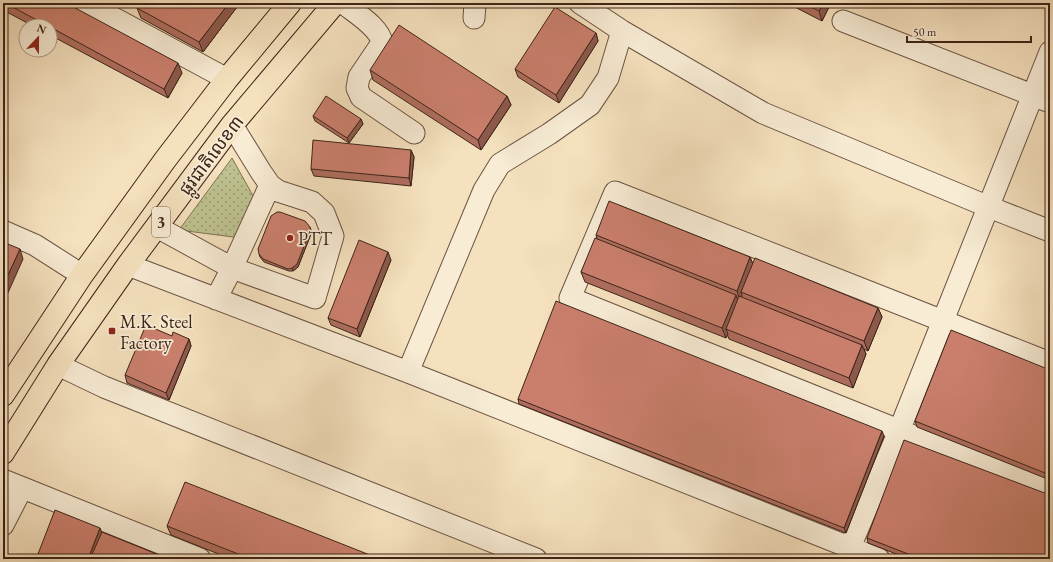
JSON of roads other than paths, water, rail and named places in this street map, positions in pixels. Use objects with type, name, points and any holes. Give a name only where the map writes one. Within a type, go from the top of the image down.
[{"type":"highway","name":"ផ្លូវជាតិលេខ៣","points":[[5,386],[165,160],[227,79],[290,3]]},
{"type":"highway","name":"ផ្លូវជាតិលេខ៣","points":[[3,453],[58,365],[128,265],[232,125],[335,3]]},
{"type":"street","points":[[86,3],[227,79]]},
{"type":"street","points":[[343,3],[373,27],[381,37],[382,43],[359,77],[357,88],[361,97],[414,133]]},
{"type":"street","points":[[580,3],[622,31],[763,113],[1050,231]]},
{"type":"street","points":[[843,21],[1042,98]]},
{"type":"street","points":[[408,372],[484,190],[500,164],[549,134],[590,105],[608,78],[622,31]]},
{"type":"street","points":[[848,553],[989,207],[1042,98],[1050,52]]},
{"type":"street","points":[[157,227],[232,268],[315,298],[333,236],[324,213],[312,202],[278,190],[270,185],[232,125]]},
{"type":"street","points":[[216,299],[270,185]]},
{"type":"street","points":[[1050,363],[615,192],[570,298],[1050,491]]},
{"type":"street","points":[[3,231],[35,245],[82,276]]},
{"type":"street","points":[[128,265],[408,372],[848,553],[879,559]]},
{"type":"street","points":[[58,365],[104,387],[536,559]]},
{"type":"street","points":[[3,480],[200,559]]},
{"type":"street","points":[[3,525],[22,488]]},
{"type":"place","name":"PTT","points":[[290,238]]},
{"type":"place","name":"M.K. Steel Factory","points":[[112,331]]}]
